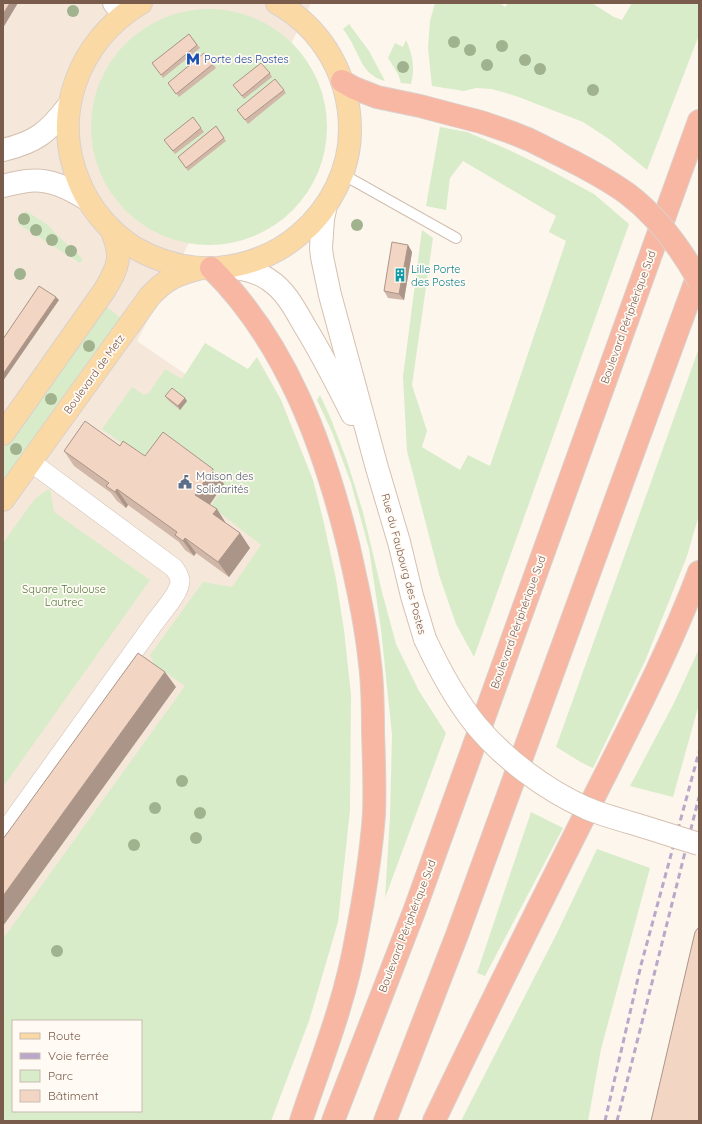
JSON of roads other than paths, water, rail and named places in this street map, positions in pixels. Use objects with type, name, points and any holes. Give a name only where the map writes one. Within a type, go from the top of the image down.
[{"type":"highway","points":[[342,81],[377,97],[420,106],[480,122],[530,140],[603,178],[629,195],[653,216],[678,247],[699,281]]},
{"type":"highway","name":"Boulevard Périphérique Sud","points":[[333,1121],[415,909],[699,121]]},
{"type":"highway","points":[[213,268],[246,307],[279,357],[298,395],[318,442],[336,501],[352,563],[371,666],[374,813],[363,901],[356,942],[345,987],[334,1026],[301,1121]]},
{"type":"highway","points":[[386,1121],[457,935],[699,272]]},
{"type":"highway","points":[[434,1121],[512,960],[642,702],[680,619],[699,572]]},
{"type":"main road","name":"Boulevard de Metz","points":[[3,500],[150,296],[162,284],[175,276],[213,268],[238,265],[261,258],[293,240],[311,224],[326,205],[342,174],[350,133],[348,107],[342,81],[330,55],[319,39],[307,25],[277,3]]},
{"type":"main road","points":[[307,25],[308,3]]},
{"type":"main road","points":[[126,7],[91,49],[75,80],[70,105],[68,130],[70,154],[77,178],[95,211],[111,229],[131,245],[153,256],[176,264],[213,268]]},
{"type":"main road","points":[[3,150],[27,143],[37,137],[47,130],[70,105]]},
{"type":"main road","points":[[3,186],[28,180],[51,182],[62,185],[88,200]]},
{"type":"main road","name":"Rue du Faubourg des Postes","points":[[326,205],[321,236],[322,257],[335,316],[399,542],[412,596],[425,638],[443,676],[476,725],[506,756],[561,795],[586,808],[699,844]]},
{"type":"main road","points":[[3,434],[113,277],[118,265],[119,257],[116,240],[111,229]]},
{"type":"main road","name":"Rue du Faubourg des Postes","points":[[213,268],[236,268],[264,276],[285,295],[312,338],[332,374],[353,415],[377,468]]},
{"type":"street","points":[[3,834],[174,596],[179,588],[180,581],[174,568],[31,462]]},
{"type":"lane","points":[[342,174],[456,238]]},
{"type":"railway","points":[[605,1121],[641,965],[699,752]]},
{"type":"railway","points":[[617,1121],[699,797]]},
{"type":"place","name":"Porte des Postes","points":[[193,59]]},
{"type":"place","name":"Lille Porte des Postes","points":[[400,275]]},
{"type":"place","name":"Maison des Solidarités","points":[[185,482]]},
{"type":"park label","name":"Square Toulouse Lautrec","points":[[64,595]]}]
